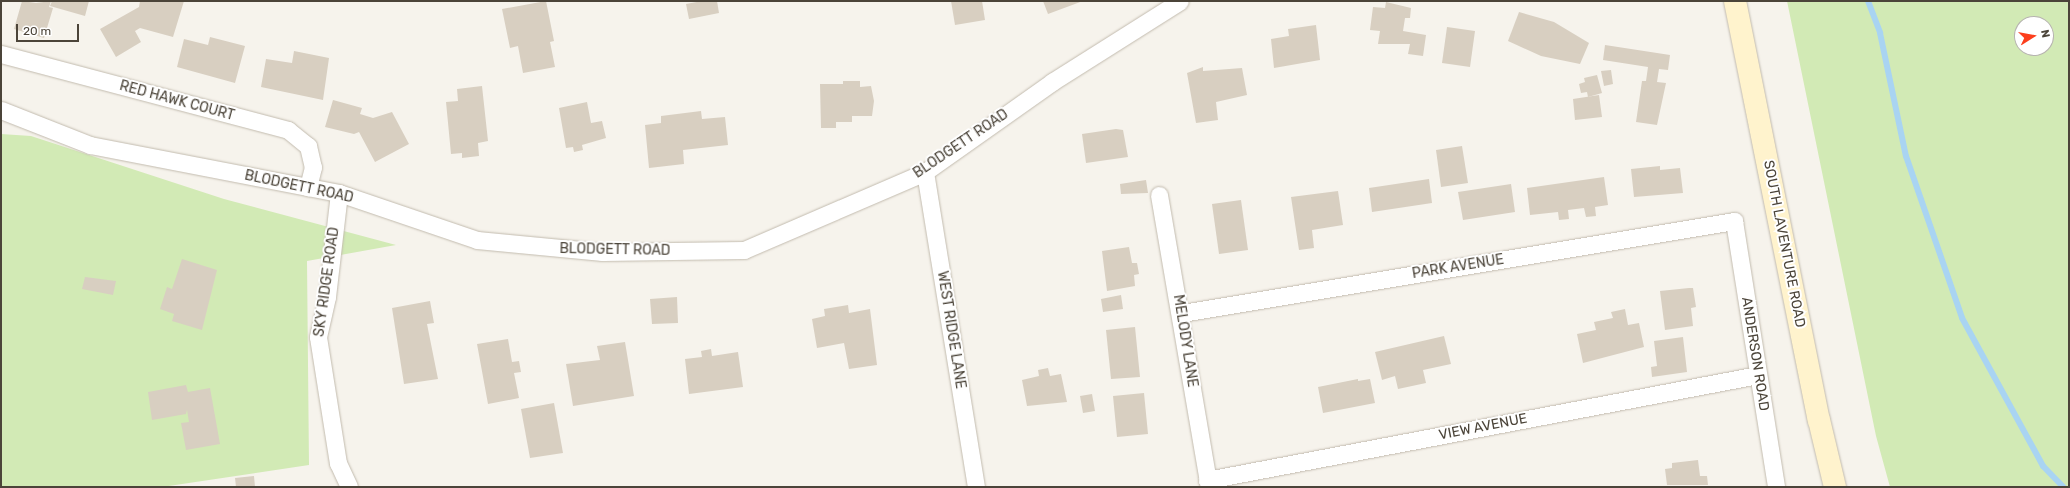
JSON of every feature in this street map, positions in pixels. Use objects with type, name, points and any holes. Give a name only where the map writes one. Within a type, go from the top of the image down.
[{"type":"street","name":"BLODGETT ROAD","points":[[1,110],[90,145],[339,193],[477,240],[523,246],[602,252],[744,250],[925,172],[1052,82],[1180,1]]},
{"type":"street","name":"SOUTH LAVENTURE ROAD","points":[[1736,2],[1819,420],[1835,487]]},
{"type":"street","name":"RED HAWK COURT","points":[[1,54],[288,130],[308,146],[313,167],[308,187]]},
{"type":"street","name":"WEST RIDGE LANE","points":[[925,172],[976,487]]},
{"type":"street","name":"SKY RIDGE ROAD","points":[[339,193],[327,297],[318,337],[338,462],[349,487]]},
{"type":"street","name":"MELODY LANE","points":[[1159,195],[1182,313],[1208,484]]},
{"type":"street","name":"PARK AVENUE","points":[[1182,313],[1734,221]]},
{"type":"street","name":"ANDERSON ROAD","points":[[1734,221],[1776,487]]},
{"type":"street","name":"VIEW AVENUE","points":[[1208,484],[1758,375]]},
{"type":"green space","points":[[1787,1],[2069,1],[2069,487],[1890,487],[1876,436]]},
{"type":"green space","points":[[1,134],[31,136],[224,199],[396,245],[307,261],[309,465],[162,487],[1,487]]},
{"type":"building","points":[[22,1],[36,3],[51,1],[49,7],[53,8],[44,38],[14,29]]},
{"type":"building","points":[[52,1],[89,1],[85,16],[50,6]]},
{"type":"building","points":[[140,1],[184,1],[173,37],[140,28],[135,31],[141,42],[116,57],[100,29],[139,7]]},
{"type":"building","points":[[546,1],[554,41],[550,42],[555,67],[523,73],[518,46],[510,48],[502,9]]},
{"type":"building","points":[[702,1],[717,1],[719,13],[689,19],[686,4]]},
{"type":"building","points":[[951,1],[982,1],[985,20],[955,25]]},
{"type":"building","points":[[1043,1],[1083,1],[1048,14]]},
{"type":"building","points":[[1386,2],[1411,8],[1410,18],[1405,18],[1403,31],[1426,35],[1423,56],[1408,54],[1410,44],[1378,44],[1380,31],[1370,30],[1373,7],[1385,8]]},
{"type":"building","points":[[1519,12],[1554,22],[1589,43],[1580,64],[1541,56],[1508,41]]},
{"type":"building","points":[[1316,25],[1320,60],[1274,68],[1271,39],[1289,36],[1288,29]]},
{"type":"building","points":[[1447,27],[1475,31],[1470,67],[1442,63]]},
{"type":"building","points":[[210,37],[245,46],[235,83],[177,67],[184,39],[208,45]]},
{"type":"building","points":[[1605,45],[1670,55],[1668,70],[1659,69],[1657,82],[1666,83],[1657,125],[1636,122],[1642,81],[1646,81],[1648,67],[1603,60]]},
{"type":"building","points":[[294,51],[329,58],[323,100],[261,87],[266,59],[292,63]]},
{"type":"building","points":[[1203,67],[1203,71],[1242,68],[1247,95],[1216,102],[1218,120],[1196,123],[1187,73]]},
{"type":"building","points":[[1611,70],[1613,84],[1604,86],[1601,71]]},
{"type":"building","points":[[1597,75],[1602,93],[1588,97],[1587,92],[1581,93],[1579,84],[1585,82],[1584,78]]},
{"type":"building","points":[[843,81],[860,81],[860,87],[871,86],[874,101],[872,116],[852,116],[852,122],[836,122],[836,128],[821,128],[820,84],[843,84]]},
{"type":"building","points":[[482,86],[488,141],[478,143],[479,156],[462,158],[462,153],[451,154],[446,102],[458,101],[457,89]]},
{"type":"building","points":[[1599,95],[1602,117],[1575,120],[1573,99]]},
{"type":"building","points":[[333,100],[362,108],[360,114],[373,118],[392,112],[409,144],[375,162],[359,132],[354,134],[325,127]]},
{"type":"building","points":[[587,102],[591,123],[602,121],[606,138],[582,145],[583,150],[574,152],[573,147],[566,148],[559,108]]},
{"type":"building","points":[[701,111],[702,119],[725,117],[728,145],[683,150],[684,164],[649,168],[645,125],[661,123],[661,116]]},
{"type":"building","points":[[1116,129],[1123,130],[1128,157],[1086,163],[1082,134]]},
{"type":"building","points":[[1462,146],[1468,183],[1441,187],[1436,150]]},
{"type":"building","points":[[1660,166],[1660,170],[1680,168],[1683,193],[1634,197],[1631,169]]},
{"type":"building","points":[[1604,177],[1608,205],[1595,207],[1596,216],[1586,217],[1584,208],[1568,210],[1569,219],[1559,220],[1558,212],[1530,215],[1527,188]]},
{"type":"building","points":[[1429,179],[1432,203],[1372,212],[1369,188]]},
{"type":"building","points":[[1146,180],[1148,193],[1121,194],[1120,184]]},
{"type":"building","points":[[1511,184],[1515,212],[1463,220],[1458,192]]},
{"type":"building","points":[[1338,191],[1343,225],[1312,230],[1314,248],[1299,250],[1291,197]]},
{"type":"building","points":[[1241,200],[1248,250],[1219,254],[1212,204]]},
{"type":"building","points":[[1129,247],[1132,263],[1137,263],[1139,274],[1134,275],[1135,286],[1107,291],[1102,251]]},
{"type":"building","points":[[182,259],[217,270],[202,330],[172,321],[174,314],[160,309],[167,287],[172,289]]},
{"type":"building","points":[[85,277],[116,281],[113,295],[82,289]]},
{"type":"building","points":[[1693,288],[1696,307],[1691,308],[1693,326],[1665,330],[1660,291]]},
{"type":"building","points":[[1121,295],[1123,309],[1103,312],[1101,299]]},
{"type":"building","points":[[677,297],[678,323],[652,324],[650,299]]},
{"type":"building","points":[[430,301],[434,323],[427,324],[438,379],[404,384],[392,308]]},
{"type":"building","points":[[848,305],[849,313],[870,309],[877,365],[849,369],[844,343],[817,348],[812,319],[825,316],[824,309]]},
{"type":"building","points":[[1625,309],[1628,325],[1639,323],[1644,347],[1583,363],[1577,334],[1596,330],[1594,322],[1613,318],[1611,312]]},
{"type":"building","points":[[1135,327],[1140,377],[1111,379],[1106,330]]},
{"type":"building","points":[[1444,336],[1451,364],[1423,370],[1426,383],[1398,389],[1395,376],[1382,380],[1375,352]]},
{"type":"building","points":[[1683,337],[1687,372],[1652,377],[1651,367],[1657,366],[1654,341]]},
{"type":"building","points":[[508,339],[512,362],[519,361],[521,372],[514,373],[519,398],[488,404],[477,344]]},
{"type":"building","points":[[625,342],[634,396],[573,406],[566,364],[600,360],[597,346]]},
{"type":"building","points":[[711,349],[712,356],[738,352],[743,387],[689,394],[685,359],[702,357],[701,351]]},
{"type":"building","points":[[1048,368],[1050,376],[1061,374],[1067,402],[1027,406],[1022,380],[1039,376],[1038,370]]},
{"type":"building","points":[[1358,379],[1358,381],[1370,379],[1375,403],[1323,413],[1318,387]]},
{"type":"building","points":[[186,385],[188,392],[210,388],[220,444],[186,450],[181,423],[189,422],[187,410],[186,414],[152,420],[148,392]]},
{"type":"building","points":[[1144,393],[1148,434],[1117,437],[1113,396]]},
{"type":"building","points":[[1092,394],[1095,411],[1083,413],[1080,396]]},
{"type":"building","points":[[554,403],[563,453],[530,458],[521,409]]},
{"type":"building","points":[[1698,460],[1700,476],[1707,476],[1708,485],[1667,485],[1665,469],[1672,468],[1672,463]]},
{"type":"building","points":[[254,476],[255,487],[236,487],[235,478]]},
{"type":"waterway","points":[[1868,1],[1880,33],[1906,156],[1962,318],[2043,466],[2063,487]]}]
